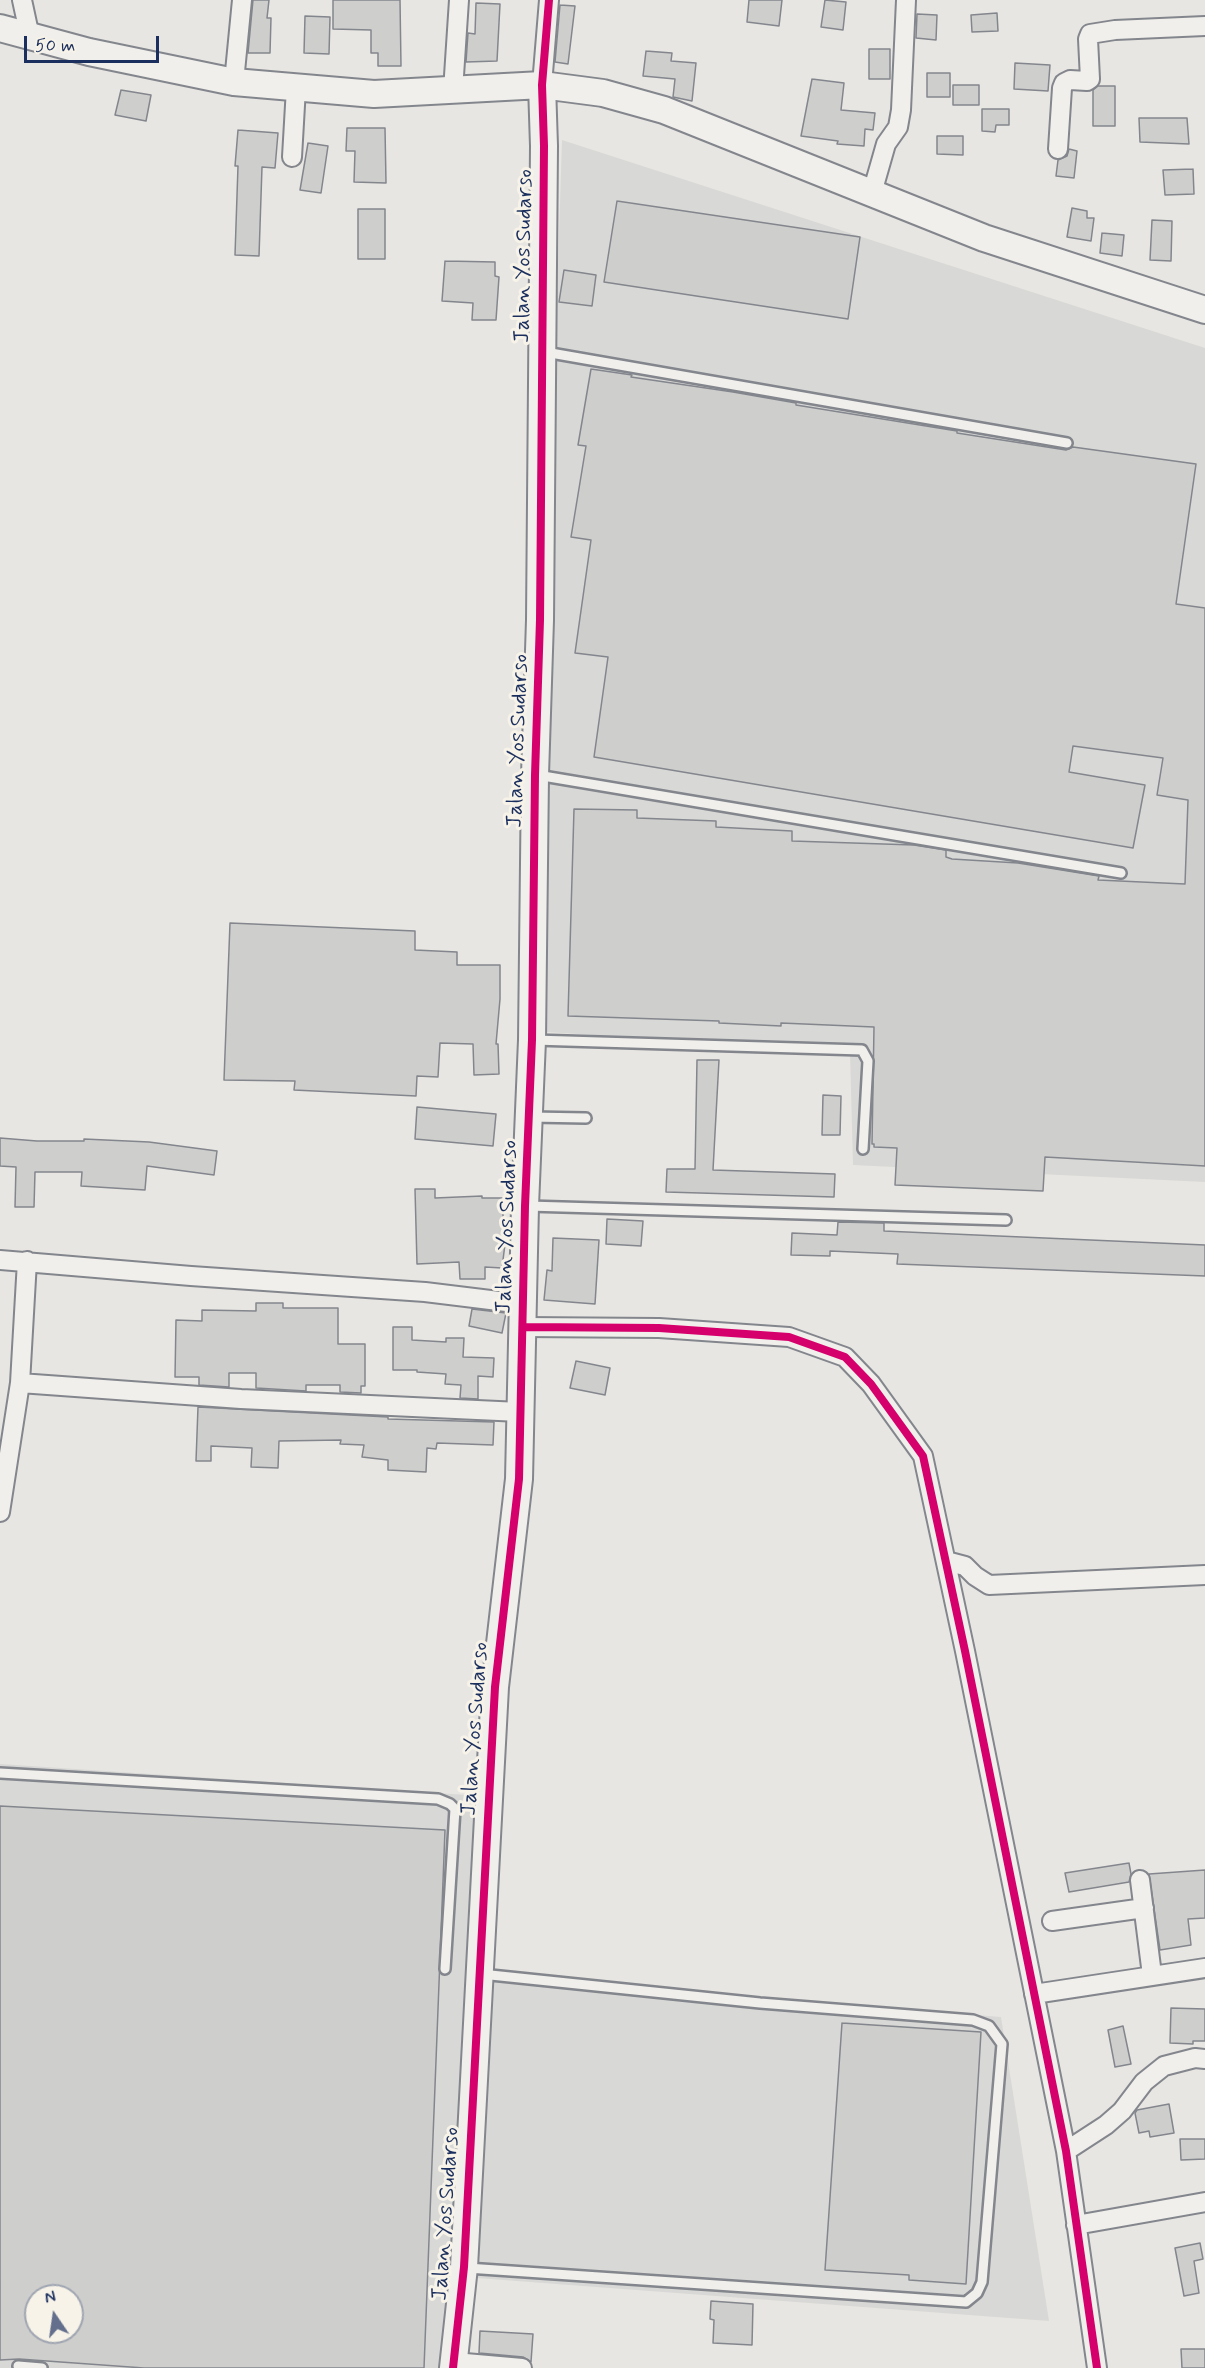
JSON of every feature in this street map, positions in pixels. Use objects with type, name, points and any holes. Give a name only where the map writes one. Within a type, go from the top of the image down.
[{"type":"street","points":[[22,0],[30,37]]},
{"type":"street","points":[[234,82],[242,0]]},
{"type":"street","points":[[453,90],[459,0]]},
{"type":"street","points":[[542,85],[549,0]]},
{"type":"street","points":[[872,193],[886,144],[898,127],[901,110],[906,0]]},
{"type":"street","points":[[1058,149],[1062,88],[1064,83],[1070,80],[1087,81],[1090,79],[1088,39],[1090,34],[1115,30],[1205,26]]},
{"type":"street","points":[[0,28],[153,67],[234,82],[295,109],[374,94],[542,85],[603,93],[664,110],[984,238],[1205,310]]},
{"type":"street","name":"Jalan Yos Sudarso","points":[[454,2365],[464,2267],[495,1687],[519,1479],[525,1206],[532,1040],[535,775],[540,620],[544,146],[542,85]]},
{"type":"street","points":[[292,158],[295,109]]},
{"type":"street","points":[[0,1260],[425,1292],[523,1316],[659,1329],[789,1337],[845,1357],[871,1384],[923,1456],[1066,2151],[1097,2368]]},
{"type":"street","points":[[0,1512],[6,1422],[20,1383],[27,1262]]},
{"type":"street","points":[[20,1383],[241,1399],[520,1412]]},
{"type":"street","points":[[946,1561],[965,1566],[989,1585],[1205,1575]]},
{"type":"street","points":[[1140,1880],[1152,1975]]},
{"type":"street","points":[[1052,1922],[1144,1908]]},
{"type":"street","points":[[1034,1994],[1205,1968]]},
{"type":"street","points":[[1066,2151],[1106,2126],[1122,2111],[1144,2082],[1164,2066],[1195,2058],[1205,2059]]},
{"type":"street","points":[[1076,2224],[1205,2202]]},
{"type":"street","points":[[454,2365],[522,2368]]},
{"type":"lane","points":[[543,352],[1067,443]]},
{"type":"lane","points":[[535,775],[1121,873]]},
{"type":"lane","points":[[532,1040],[862,1050],[868,1061],[863,1149]]},
{"type":"lane","points":[[529,1117],[586,1118]]},
{"type":"lane","points":[[525,1206],[1006,1220]]},
{"type":"lane","points":[[0,1773],[438,1799],[450,1804],[455,1809],[445,1969]]},
{"type":"lane","points":[[464,2267],[966,2302],[977,2293],[982,2282],[1002,2044],[989,2026],[973,2020],[760,2004],[478,1973]]},
{"type":"lane","points":[[18,2366],[42,2368]]},
{"type":"shaded area","points":[[562,140],[1205,348],[1205,1182],[853,1165],[850,1052],[547,1032],[540,839]]},
{"type":"shaded area","points":[[0,1764],[482,1796],[470,1975],[1001,2017],[1049,2321],[450,2276],[442,2368],[0,2368]]},
{"type":"building","points":[[253,0],[269,0],[267,18],[271,18],[270,53],[248,53]]},
{"type":"building","points":[[333,0],[400,0],[401,66],[378,66],[378,53],[371,53],[371,30],[333,29]]},
{"type":"building","points":[[749,0],[782,0],[779,26],[747,22]]},
{"type":"building","points":[[825,0],[846,2],[843,30],[821,27]]},
{"type":"building","points":[[476,3],[500,4],[497,61],[466,62],[468,33],[475,34]]},
{"type":"building","points":[[560,5],[575,6],[568,64],[555,62]]},
{"type":"building","points":[[997,13],[998,31],[972,32],[971,15]]},
{"type":"building","points":[[917,14],[937,15],[936,40],[916,38]]},
{"type":"building","points":[[305,16],[330,17],[329,54],[304,53]]},
{"type":"building","points":[[869,49],[890,49],[890,79],[869,79]]},
{"type":"building","points":[[646,51],[672,53],[671,61],[696,63],[692,101],[673,97],[675,79],[643,76]]},
{"type":"building","points":[[1015,63],[1050,65],[1048,91],[1014,89]]},
{"type":"building","points":[[927,73],[950,73],[950,97],[927,97]]},
{"type":"building","points":[[812,79],[844,83],[841,110],[875,113],[873,130],[865,129],[864,146],[837,144],[838,141],[801,136]]},
{"type":"building","points":[[953,85],[979,85],[979,105],[953,105]]},
{"type":"building","points":[[1098,86],[1115,86],[1115,126],[1093,126],[1093,90]]},
{"type":"building","points":[[121,90],[151,95],[146,121],[115,115]]},
{"type":"building","points":[[982,109],[1009,109],[1009,125],[996,125],[995,132],[982,131]]},
{"type":"building","points":[[1139,118],[1187,118],[1189,144],[1140,142]]},
{"type":"building","points":[[347,128],[385,128],[386,183],[354,182],[355,151],[346,151]]},
{"type":"building","points":[[238,130],[278,133],[275,168],[262,167],[259,256],[235,255],[238,166],[235,166]]},
{"type":"building","points":[[937,136],[963,136],[963,155],[937,154]]},
{"type":"building","points":[[308,143],[328,146],[321,193],[300,190]]},
{"type":"building","points":[[1069,149],[1077,151],[1074,178],[1056,176],[1058,160],[1067,156]]},
{"type":"building","points":[[1193,169],[1194,194],[1165,195],[1163,170]]},
{"type":"building","points":[[617,201],[860,237],[848,319],[604,282]]},
{"type":"building","points":[[1072,208],[1087,211],[1087,218],[1094,218],[1091,241],[1067,237]]},
{"type":"building","points":[[358,209],[385,209],[385,259],[358,259]]},
{"type":"building","points":[[1152,220],[1172,221],[1171,261],[1150,260]]},
{"type":"building","points":[[1102,233],[1124,235],[1122,256],[1100,253]]},
{"type":"building","points":[[445,261],[495,262],[495,276],[499,277],[496,320],[472,320],[473,303],[442,301]]},
{"type":"building","points":[[564,270],[596,275],[592,306],[559,302]]},
{"type":"building","points":[[591,369],[957,431],[957,433],[1066,450],[1073,447],[1196,464],[1176,604],[1205,608],[1205,1166],[1045,1157],[1043,1191],[895,1185],[897,1148],[874,1147],[872,1144],[874,1027],[781,1023],[781,1026],[719,1023],[719,1021],[568,1016],[574,809],[637,810],[637,818],[716,821],[716,827],[792,831],[792,841],[914,845],[946,850],[946,857],[952,859],[1018,863],[1099,876],[1098,880],[1185,884],[1188,800],[1157,795],[1163,758],[1073,746],[1069,772],[1145,785],[1133,848],[594,757],[608,657],[575,653],[591,540],[571,537],[586,446],[578,445]]},
{"type":"building","points":[[230,923],[415,931],[415,950],[457,952],[457,965],[500,965],[496,1044],[498,1044],[499,1074],[474,1075],[473,1044],[440,1043],[438,1077],[417,1076],[416,1096],[294,1090],[295,1081],[224,1080]]},
{"type":"building","points":[[697,1060],[719,1060],[713,1170],[835,1174],[834,1197],[666,1192],[667,1169],[695,1169]]},
{"type":"building","points":[[823,1095],[841,1096],[840,1135],[822,1135]]},
{"type":"building","points":[[417,1107],[496,1114],[493,1146],[415,1139]]},
{"type":"building","points":[[0,1138],[37,1141],[84,1141],[84,1139],[149,1142],[217,1151],[214,1175],[147,1166],[145,1190],[81,1186],[82,1172],[35,1172],[34,1207],[15,1207],[16,1167],[0,1166]]},
{"type":"building","points":[[415,1189],[435,1189],[435,1198],[482,1196],[482,1198],[503,1198],[503,1236],[506,1236],[502,1268],[485,1267],[485,1279],[460,1279],[459,1262],[417,1264]]},
{"type":"building","points":[[607,1219],[643,1221],[641,1246],[606,1244]]},
{"type":"building","points":[[838,1222],[884,1223],[884,1231],[1205,1245],[1205,1276],[897,1264],[898,1254],[830,1251],[830,1256],[791,1255],[792,1233],[837,1235]]},
{"type":"building","points":[[553,1238],[599,1240],[595,1304],[544,1300],[547,1270],[552,1271]]},
{"type":"building","points":[[256,1303],[283,1303],[283,1308],[338,1308],[338,1344],[365,1344],[365,1386],[361,1386],[361,1393],[340,1392],[340,1385],[306,1385],[306,1391],[256,1388],[256,1373],[229,1373],[229,1387],[199,1385],[199,1377],[175,1377],[176,1320],[202,1321],[202,1310],[256,1311]]},
{"type":"building","points":[[472,1309],[506,1313],[502,1333],[469,1326]]},
{"type":"building","points":[[393,1327],[412,1327],[412,1340],[446,1342],[446,1338],[464,1338],[463,1357],[494,1358],[493,1377],[478,1376],[478,1399],[460,1398],[461,1385],[445,1384],[446,1374],[417,1372],[417,1370],[393,1370]]},
{"type":"building","points":[[576,1361],[610,1368],[605,1395],[570,1388]]},
{"type":"building","points":[[198,1407],[388,1417],[388,1419],[494,1422],[493,1445],[437,1443],[436,1449],[427,1448],[426,1472],[388,1470],[388,1460],[362,1457],[364,1445],[340,1444],[341,1440],[279,1441],[278,1468],[251,1467],[252,1448],[211,1446],[211,1461],[196,1461]]},
{"type":"building","points":[[0,1806],[445,1830],[424,2368],[144,2368],[19,2359],[0,2360]]},
{"type":"building","points":[[1129,1863],[1131,1874],[1129,1882],[1069,1892],[1065,1873]]},
{"type":"building","points":[[1205,1870],[1205,1918],[1188,1919],[1191,1945],[1160,1950],[1149,1874]]},
{"type":"building","points":[[1171,2008],[1205,2009],[1205,2041],[1193,2041],[1193,2044],[1170,2043]]},
{"type":"building","points":[[842,2023],[981,2032],[966,2284],[909,2280],[909,2275],[825,2270]]},
{"type":"building","points":[[1123,2026],[1131,2064],[1115,2067],[1108,2030]]},
{"type":"building","points":[[1169,2104],[1174,2133],[1150,2137],[1149,2131],[1139,2133],[1135,2113],[1137,2110]]},
{"type":"building","points":[[1180,2139],[1205,2139],[1205,2159],[1181,2160]]},
{"type":"building","points":[[1200,2243],[1203,2259],[1194,2261],[1199,2293],[1184,2296],[1175,2248]]},
{"type":"building","points":[[711,2301],[753,2304],[752,2345],[713,2343],[714,2320],[710,2319]]},
{"type":"building","points":[[480,2331],[533,2334],[531,2362],[523,2357],[479,2353]]},
{"type":"building","points":[[1181,2349],[1205,2349],[1205,2368],[1182,2368]]},
{"type":"cycle path","points":[[453,2368],[464,2267],[495,1687],[519,1479],[525,1206],[532,1040],[535,775],[540,620],[544,146],[542,85],[549,0]]},
{"type":"cycle path","points":[[523,1327],[659,1328],[789,1337],[845,1357],[871,1384],[923,1456],[965,1651],[1066,2151],[1097,2368]]}]
